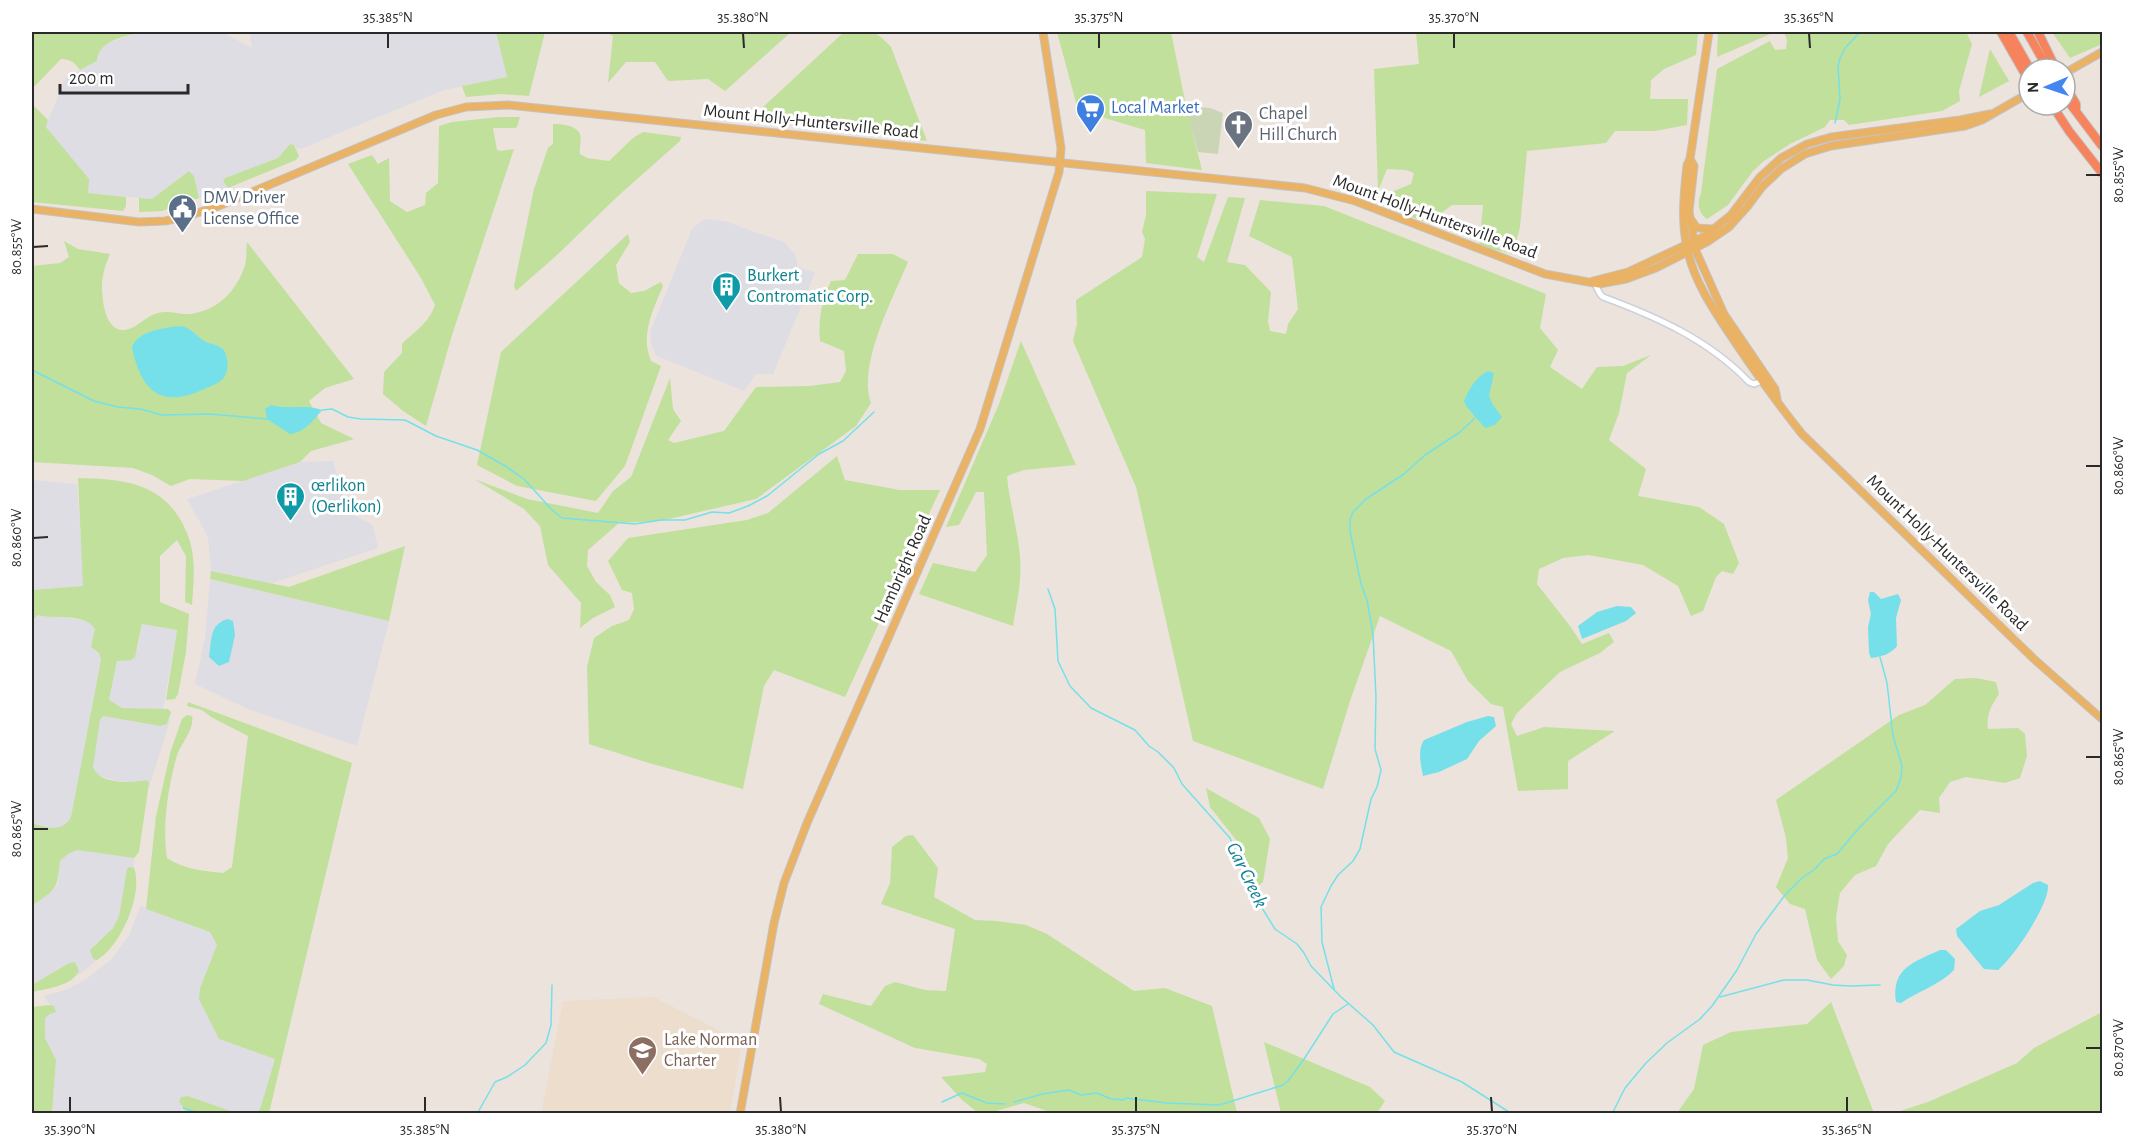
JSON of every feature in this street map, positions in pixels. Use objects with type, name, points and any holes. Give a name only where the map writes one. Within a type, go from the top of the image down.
[{"type":"highway","points":[[2001,32],[2017,60]]},
{"type":"highway","points":[[2009,32],[2023,57]]},
{"type":"highway","points":[[2027,32],[2041,57]]},
{"type":"highway","points":[[2038,32],[2050,57]]},
{"type":"highway","points":[[2077,113],[2103,146]]},
{"type":"highway","points":[[2057,117],[2103,173]]},
{"type":"highway","points":[[2060,117],[2069,131]]},
{"type":"main road","name":"Hambright Road","points":[[740,1113],[774,923],[784,883],[807,823],[980,429],[1062,163],[1043,32]]},
{"type":"main road","points":[[1690,247],[1684,203],[1687,165],[1690,159],[1709,32]]},
{"type":"main road","points":[[2077,68],[2099,58],[2103,52]]},
{"type":"main road","points":[[1690,247],[1729,227],[1769,179],[1805,154],[1831,146],[1965,126],[1983,120],[2017,99]]},
{"type":"main road","name":"Mount Holly-Huntersville Road","points":[[32,209],[125,221],[147,222],[175,219],[216,207],[436,115],[466,107],[490,105],[526,106],[1276,184],[1321,191],[1356,201],[1545,274],[1568,279],[1593,281],[1628,272],[1690,247]]},
{"type":"main road","points":[[1690,247],[1731,215],[1760,177],[1781,158],[1807,144],[1832,137],[1990,114]]},
{"type":"main road","points":[[1690,159],[1694,166],[1689,211],[1690,247]]},
{"type":"main road","points":[[1689,211],[1697,228],[1716,228]]},
{"type":"main road","name":"Mount Holly-Huntersville Road","points":[[1690,247],[1694,271],[1712,307],[1762,381],[1802,434],[2034,659],[2103,719]]},
{"type":"main road","name":"Mount Holly-Huntersville Road","points":[[1690,247],[1725,314],[1774,389],[1778,402]]},
{"type":"street","points":[[1593,281],[1603,297],[1688,333],[1722,357],[1749,382],[1754,384],[1762,381]]},
{"type":"shaded area","points":[[138,32],[222,32],[252,48],[250,33],[247,32],[496,32],[507,77],[444,90],[303,148],[297,149],[290,144],[278,158],[225,178],[223,181],[228,188],[199,198],[194,176],[189,171],[152,199],[88,193],[46,126],[65,79],[97,61],[97,55],[104,45]]},
{"type":"shaded area","points":[[704,219],[724,221],[784,242],[795,254],[798,267],[815,273],[773,374],[756,374],[744,391],[657,356],[652,347],[650,332],[692,229]]},
{"type":"shaded area","points":[[333,461],[347,512],[373,525],[378,548],[272,583],[211,571],[208,537],[187,499],[300,462]]},
{"type":"shaded area","points":[[32,480],[77,484],[84,586],[32,590]]},
{"type":"shaded area","points":[[210,579],[389,621],[357,746],[248,709],[195,684],[205,638]]},
{"type":"shaded area","points":[[37,615],[91,623],[95,629],[91,647],[99,653],[101,660],[71,817],[67,824],[58,828],[48,828],[32,823],[32,620]]},
{"type":"shaded area","points":[[142,624],[177,630],[163,709],[122,708],[109,701],[117,661],[126,660],[138,649]]},
{"type":"shaded area","points":[[103,716],[160,726],[167,723],[171,717],[149,788],[147,780],[116,781],[95,774],[92,768],[100,720]]},
{"type":"shaded area","points":[[77,850],[134,858],[134,868],[129,867],[119,916],[113,928],[93,946],[91,955],[97,960],[77,976],[79,971],[69,963],[32,985],[32,906],[53,891],[58,884],[60,861]]},
{"type":"shaded area","points":[[141,905],[146,909],[210,932],[217,945],[200,988],[219,1039],[275,1059],[260,1109],[255,1113],[236,1113],[188,1096],[181,1097],[181,1109],[187,1113],[52,1113],[56,1060],[45,1038],[45,1018],[56,1012],[54,1006],[50,1005],[44,996],[68,989],[85,980],[112,959],[129,935]]},
{"type":"shaded area","name":"Lake Norman Charter","points":[[654,997],[724,1033],[743,1036],[730,1113],[541,1114],[563,1001]]},
{"type":"green space","points":[[39,32],[138,32],[112,41],[98,54],[97,61],[80,70],[72,62],[61,59],[32,89],[32,35]]},
{"type":"green space","points":[[496,32],[545,32],[529,96],[501,94],[466,97],[462,86],[507,77]]},
{"type":"green space","points":[[606,32],[791,32],[725,91],[708,79],[668,81],[655,62],[626,62],[608,83],[613,36]]},
{"type":"green space","points":[[844,32],[870,32],[880,36],[891,47],[927,141],[750,119]]},
{"type":"green space","points":[[1057,32],[1171,32],[1186,106],[1191,107],[1191,127],[1202,170],[1146,163],[1145,130],[1078,110]]},
{"type":"green space","points":[[1416,32],[1698,32],[1696,55],[1664,69],[1651,80],[1650,99],[1688,99],[1687,125],[1655,131],[1615,131],[1606,143],[1527,151],[1520,227],[1513,254],[1479,246],[1483,205],[1452,205],[1428,223],[1388,208],[1394,191],[1411,184],[1414,173],[1387,169],[1378,191],[1374,69],[1419,64]]},
{"type":"green space","points":[[1718,32],[1775,32],[1717,57]]},
{"type":"green space","points":[[1784,32],[1966,32],[1972,44],[1959,91],[1960,101],[1942,111],[1849,125],[1844,120],[1830,120],[1825,127],[1790,144],[1764,161],[1753,171],[1728,205],[1707,219],[1700,211],[1699,200],[1717,69],[1770,41],[1775,50],[1786,49],[1787,40]]},
{"type":"green space","points":[[2052,32],[2102,32],[2102,44],[2069,57]]},
{"type":"green space","points":[[1990,49],[2009,81],[1979,97]]},
{"type":"green space","points":[[32,104],[48,120],[46,127],[89,179],[88,193],[126,197],[126,206],[123,211],[32,202]]},
{"type":"green space","points":[[1191,107],[1210,108],[1223,113],[1218,154],[1198,152],[1191,127]]},
{"type":"green space","points":[[520,117],[515,128],[493,128],[497,150],[514,149],[452,335],[426,426],[383,394],[384,372],[402,353],[402,344],[425,322],[435,305],[421,278],[348,164],[372,155],[378,164],[389,158],[390,201],[407,212],[425,205],[426,193],[438,183],[439,126],[452,122]]},
{"type":"green space","points":[[553,124],[568,126],[578,131],[581,136],[580,154],[587,158],[609,161],[633,138],[643,132],[681,137],[680,141],[516,291],[514,286],[534,189],[548,148],[553,144]]},
{"type":"green space","points":[[290,144],[294,145],[299,156],[296,160],[228,188],[223,181],[225,178],[278,158]]},
{"type":"green space","points":[[189,171],[194,176],[199,198],[162,211],[139,212],[139,198],[152,199]]},
{"type":"green space","points":[[1146,191],[1217,194],[1197,257],[1204,262],[1228,197],[1245,198],[1227,262],[1245,265],[1271,292],[1268,321],[1270,331],[1286,334],[1288,324],[1298,309],[1292,257],[1249,236],[1260,200],[1324,206],[1546,294],[1540,328],[1558,350],[1550,367],[1582,389],[1597,367],[1623,366],[1651,355],[1627,373],[1619,413],[1609,440],[1646,469],[1638,496],[1699,507],[1724,524],[1739,563],[1733,574],[1722,571],[1716,577],[1703,611],[1691,616],[1678,586],[1643,565],[1589,555],[1563,558],[1539,569],[1537,584],[1582,644],[1609,633],[1614,642],[1600,653],[1560,672],[1517,713],[1511,724],[1517,736],[1544,727],[1615,731],[1568,761],[1568,789],[1518,791],[1503,707],[1491,704],[1468,681],[1451,651],[1380,616],[1350,701],[1323,789],[1193,741],[1136,487],[1073,341],[1077,324],[1076,300],[1142,257],[1145,239],[1142,232],[1146,215]]},
{"type":"green space","points":[[628,234],[630,242],[616,265],[619,283],[631,293],[644,291],[661,282],[663,286],[647,332],[651,361],[661,366],[625,466],[596,501],[517,486],[477,465],[501,352]]},
{"type":"green space","points":[[64,241],[78,249],[110,254],[102,282],[104,307],[113,326],[125,330],[158,313],[190,314],[209,309],[217,304],[237,283],[246,262],[247,242],[354,379],[325,388],[309,401],[321,423],[354,439],[311,451],[300,462],[243,481],[190,479],[171,486],[152,475],[133,468],[32,462],[32,266],[60,263],[69,257]]},
{"type":"green space","points":[[858,254],[893,254],[908,262],[886,313],[873,352],[868,388],[871,403],[856,426],[756,499],[660,521],[619,523],[588,550],[587,566],[596,582],[610,595],[615,607],[593,618],[580,628],[581,603],[548,565],[540,526],[524,509],[474,479],[527,499],[598,513],[613,491],[631,477],[670,378],[673,409],[681,421],[668,440],[674,443],[724,431],[756,387],[810,386],[840,382],[846,371],[844,351],[820,341],[820,317],[831,281],[845,280]]},
{"type":"green space","points":[[1021,341],[1076,465],[1024,470],[1007,476],[1020,566],[1019,591],[1013,626],[919,594],[933,563],[975,572],[987,555],[984,492],[976,492],[959,525],[946,527],[999,404]]},
{"type":"green space","points":[[837,456],[845,480],[900,490],[940,490],[845,697],[774,670],[764,686],[743,789],[589,744],[587,667],[594,638],[612,626],[629,620],[634,609],[632,593],[622,590],[608,561],[628,538],[747,520],[768,513]]},
{"type":"green space","points":[[78,478],[122,481],[148,490],[171,506],[183,524],[192,548],[194,570],[192,605],[185,602],[186,556],[177,540],[160,556],[160,602],[189,614],[186,652],[178,694],[175,699],[166,700],[177,630],[142,624],[135,657],[131,660],[117,661],[109,700],[122,708],[168,709],[171,712],[167,724],[160,726],[103,716],[100,720],[93,767],[97,773],[109,780],[132,782],[147,780],[149,783],[139,852],[134,858],[77,850],[68,854],[60,861],[54,888],[32,906],[32,823],[54,828],[63,825],[71,817],[101,660],[99,653],[91,647],[95,629],[84,620],[38,615],[32,620],[32,590],[83,586]]},
{"type":"green space","points":[[405,546],[389,621],[210,579],[211,571],[289,587]]},
{"type":"green space","points":[[1976,678],[1996,682],[1999,694],[1990,711],[1988,729],[2018,728],[2025,734],[2027,756],[2020,778],[2005,783],[1966,777],[1950,782],[1939,798],[1940,813],[1920,810],[1888,844],[1876,866],[1855,875],[1840,893],[1836,917],[1838,941],[1847,955],[1844,966],[1831,979],[1817,960],[1805,909],[1790,904],[1776,887],[1788,858],[1786,838],[1776,800],[1899,715],[1925,705],[1955,679]]},
{"type":"green space","points":[[188,702],[352,763],[269,1113],[255,1113],[260,1109],[275,1059],[219,1039],[199,999],[200,988],[217,945],[210,932],[146,909],[156,816],[171,750],[182,719],[187,715],[192,716],[191,726],[177,755],[169,793],[165,833],[167,858],[186,867],[208,871],[223,873],[232,867],[248,736],[202,710],[187,706]]},
{"type":"green space","points":[[1206,788],[1259,818],[1270,839],[1263,882],[1250,893],[1241,846],[1210,807]]},
{"type":"green space","points":[[913,835],[938,868],[934,897],[975,920],[1026,925],[1047,934],[1134,991],[1165,988],[1212,1006],[1237,1113],[1056,1114],[1024,1103],[989,1113],[977,1112],[963,1101],[941,1077],[985,1072],[987,1064],[979,1059],[915,1048],[819,1004],[823,994],[871,1006],[885,986],[895,982],[925,990],[946,991],[955,929],[881,904],[890,883],[892,847],[906,836]]},
{"type":"green space","points":[[129,867],[134,868],[136,892],[128,919],[114,944],[97,960],[93,959],[90,950],[113,928],[119,916]]},
{"type":"green space","points":[[75,962],[79,971],[71,980],[58,986],[32,992],[32,985],[69,963]]},
{"type":"green space","points":[[1831,1002],[1874,1113],[1677,1113],[1694,1089],[1703,1045],[1731,1032],[1807,1024]]},
{"type":"green space","points":[[54,1006],[56,1012],[45,1018],[45,1038],[56,1060],[52,1113],[32,1113],[32,1007]]},
{"type":"green space","points":[[2102,1012],[2102,1113],[1894,1113],[1928,1102],[2017,1063],[2034,1048]]},
{"type":"green space","points":[[1264,1042],[1370,1087],[1385,1101],[1377,1113],[1281,1113]]},
{"type":"green space","points":[[188,1096],[236,1113],[187,1113],[179,1102],[181,1097]]},
{"type":"water","points":[[179,326],[187,328],[206,342],[223,349],[227,358],[227,370],[221,381],[202,390],[187,396],[163,396],[146,383],[140,373],[132,347],[145,334]]},
{"type":"water","points":[[1488,371],[1494,373],[1489,396],[1502,417],[1495,425],[1485,428],[1464,401],[1473,384]]},
{"type":"water","points":[[271,405],[322,410],[304,429],[290,434],[267,419],[265,409]]},
{"type":"water","points":[[1870,592],[1874,592],[1881,599],[1898,594],[1901,600],[1896,618],[1897,646],[1886,655],[1871,658],[1868,627],[1871,614],[1868,600]]},
{"type":"water","points":[[1617,606],[1631,607],[1636,613],[1626,621],[1582,639],[1578,626],[1597,612]]},
{"type":"water","points":[[228,619],[233,621],[235,635],[229,662],[219,666],[209,657],[211,639],[217,625]]},
{"type":"water","points":[[1488,716],[1494,717],[1496,726],[1479,741],[1467,759],[1439,772],[1423,776],[1420,753],[1424,740]]},
{"type":"water","points":[[2040,881],[2048,885],[2047,894],[2029,930],[2005,964],[1998,970],[1984,969],[1957,936],[1956,929],[1980,911],[1999,905],[2033,883]]},
{"type":"water","points":[[1940,950],[1946,950],[1955,959],[1954,970],[1942,980],[1901,1003],[1896,1002],[1897,981],[1906,968]]},
{"type":"waterway","points":[[1835,123],[1840,99],[1838,67],[1840,58],[1846,47],[1860,32]]},
{"type":"waterway","points":[[32,370],[94,401],[118,407],[140,409],[162,415],[210,414],[268,419]]},
{"type":"waterway","points":[[322,410],[332,409],[348,417],[361,419],[405,420],[436,436],[477,450],[525,480],[562,518],[635,524],[661,520],[685,520],[712,512],[729,513],[748,506],[767,496],[819,454],[843,441],[874,412]]},
{"type":"waterway","points":[[1334,989],[1322,942],[1321,907],[1338,875],[1353,861],[1360,849],[1371,799],[1381,770],[1375,749],[1376,697],[1373,634],[1350,531],[1350,520],[1353,512],[1366,499],[1404,474],[1425,455],[1460,432],[1475,418]]},
{"type":"waterway","name":"Gar Creek","points":[[1048,589],[1055,609],[1058,661],[1070,686],[1091,708],[1135,730],[1174,768],[1182,784],[1230,838],[1257,900],[1275,929],[1297,944],[1311,966],[1373,1025],[1394,1052],[1462,1082],[1512,1114]]},
{"type":"waterway","points":[[1612,1114],[1625,1088],[1646,1063],[1667,1043],[1700,1019],[1712,1006],[1737,970],[1756,934],[1785,895],[1824,859],[1837,854],[1896,791],[1901,778],[1902,766],[1893,736],[1887,683],[1880,657]]},
{"type":"waterway","points":[[1720,997],[1784,980],[1807,980],[1850,986],[1880,985]]},
{"type":"waterway","points":[[477,1114],[495,1082],[525,1065],[546,1043],[551,1025],[552,985]]},
{"type":"waterway","points":[[1014,1102],[1042,1094],[1069,1090],[1081,1095],[1097,1093],[1111,1099],[1124,1100],[1126,1098],[1167,1103],[1218,1105],[1226,1103],[1283,1085],[1288,1081],[1333,1014],[1348,1004]]},
{"type":"waterway","points":[[942,1102],[962,1093],[987,1103],[1005,1104]]},
{"type":"waterway","points":[[183,1108],[202,1114]]},
{"type":"place","name":"Local Market","points":[[1090,134]]},
{"type":"place","name":"Chapel Hill Church","points":[[1238,150]]},
{"type":"place","name":"DMV Driver License Office","points":[[182,234]]},
{"type":"place","name":"Burkert Contromatic Corp.","points":[[726,312]]},
{"type":"place","name":"œrlikon (Oerlikon)","points":[[290,522]]},
{"type":"place","name":"Lake Norman Charter","points":[[643,1076]]}]
